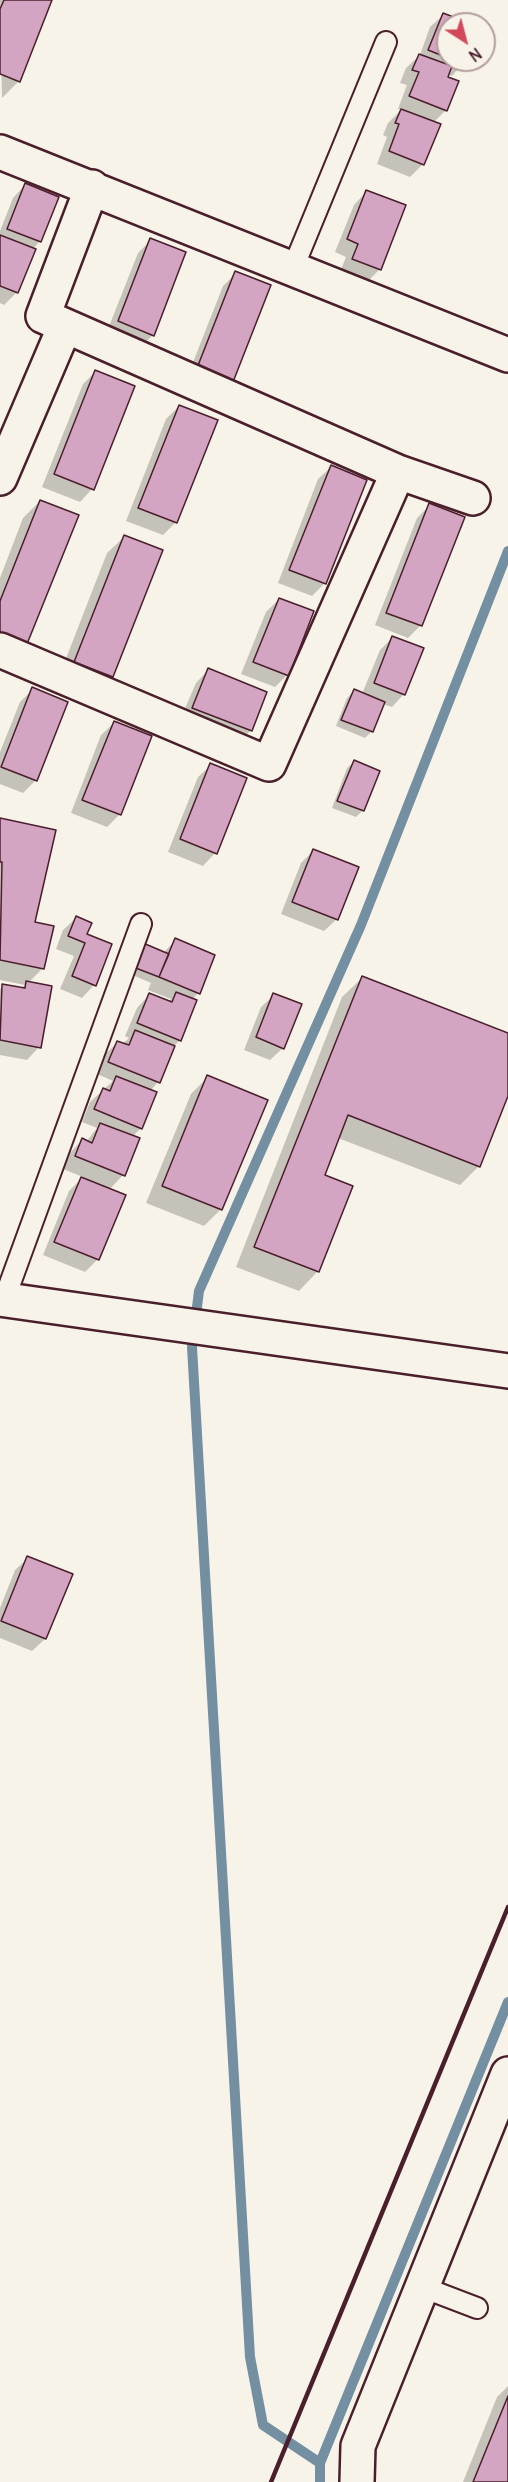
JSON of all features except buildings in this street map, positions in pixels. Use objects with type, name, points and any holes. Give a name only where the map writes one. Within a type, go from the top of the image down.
[{"type":"street","points":[[0,152],[293,267],[508,355]]},
{"type":"street","points":[[92,187],[43,316],[398,472],[473,498]]},
{"type":"street","points":[[0,478],[65,326]]},
{"type":"street","points":[[0,650],[269,764],[398,472]]},
{"type":"street","points":[[2,1299],[508,1371]]},
{"type":"street","points":[[357,2482],[358,2446],[508,2074]]},
{"type":"lane","points":[[293,267],[386,42]]},
{"type":"lane","points":[[2,1299],[141,924]]},
{"type":"lane","points":[[422,2287],[477,2308]]},
{"type":"waterway","points":[[320,2463],[263,2425],[250,2357],[192,1347],[199,1291],[361,925],[508,551]]},
{"type":"waterway","points":[[320,2482],[320,2463],[508,2002]]},
{"type":"railway","points":[[271,2482],[508,1907]]}]
